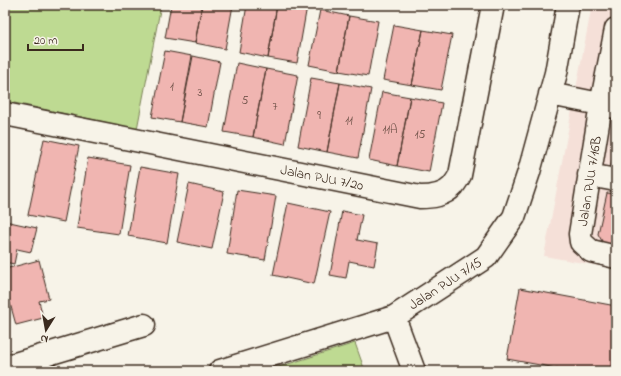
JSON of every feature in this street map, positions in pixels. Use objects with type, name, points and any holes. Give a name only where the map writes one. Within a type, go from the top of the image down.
[{"type":"street","name":"Jalan PJU 7/15","points":[[220,371],[394,317],[486,257],[514,217],[529,172],[556,73],[568,5]]},
{"type":"street","name":"Jalan PJU 7/20","points":[[5,114],[420,197],[432,197],[442,194],[452,187],[460,175],[490,6]]},
{"type":"street","name":"Jalan PJU 7/16B","points":[[616,29],[609,106],[590,175],[580,234],[581,242],[591,251],[616,257]]},
{"type":"street","points":[[550,94],[609,106]]},
{"type":"street","points":[[590,175],[616,180]]},
{"type":"street","points":[[394,317],[414,371]]},
{"type":"street","points":[[5,367],[144,325]]},
{"type":"shaded area","points":[[592,5],[616,5],[616,269],[544,256]]},
{"type":"green space","points":[[5,5],[161,5],[137,129],[5,101]]},
{"type":"green space","points":[[355,343],[365,371],[266,371]]},
{"type":"building","points":[[171,5],[202,5],[195,43],[165,38]]},
{"type":"building","points":[[202,5],[233,5],[225,49],[195,43]]},
{"type":"building","points":[[247,5],[277,5],[268,58],[239,52]]},
{"type":"building","points":[[277,5],[307,6],[297,63],[268,58]]},
{"type":"building","points":[[320,10],[349,16],[339,71],[309,65]]},
{"type":"building","points":[[349,16],[378,21],[368,76],[339,71]]},
{"type":"building","points":[[394,25],[423,30],[412,85],[383,80]]},
{"type":"building","points":[[423,30],[452,35],[441,90],[412,85]]},
{"type":"building","points":[[165,51],[192,56],[180,122],[152,117]]},
{"type":"building","points":[[193,56],[220,62],[208,127],[180,122]]},
{"type":"building","points":[[237,63],[266,69],[253,137],[224,132]]},
{"type":"building","points":[[266,69],[298,75],[285,144],[253,137]]},
{"type":"building","points":[[311,78],[340,83],[327,152],[298,146]]},
{"type":"building","points":[[340,83],[371,89],[358,158],[327,152]]},
{"type":"building","points":[[382,92],[410,97],[397,166],[369,160]]},
{"type":"building","points":[[410,97],[442,103],[429,172],[397,166]]},
{"type":"building","points":[[44,139],[79,146],[64,222],[28,215]]},
{"type":"building","points":[[616,142],[616,177],[609,175]]},
{"type":"building","points":[[88,158],[130,165],[119,234],[77,228]]},
{"type":"building","points":[[140,167],[179,174],[167,243],[128,236]]},
{"type":"building","points":[[189,184],[224,192],[212,249],[177,242]]},
{"type":"building","points":[[237,190],[276,196],[265,260],[227,254]]},
{"type":"building","points":[[607,193],[616,194],[616,249],[606,248],[598,234]]},
{"type":"building","points":[[288,203],[330,212],[314,284],[273,275]]},
{"type":"building","points":[[342,211],[362,215],[357,240],[378,244],[374,266],[349,261],[346,278],[330,275]]},
{"type":"building","points":[[5,221],[37,228],[31,252],[17,249],[14,264],[5,262]]},
{"type":"building","points":[[39,260],[49,299],[39,301],[43,318],[16,325],[5,285],[5,269]]},
{"type":"building","points":[[520,288],[616,306],[616,371],[573,371],[507,359]]}]
